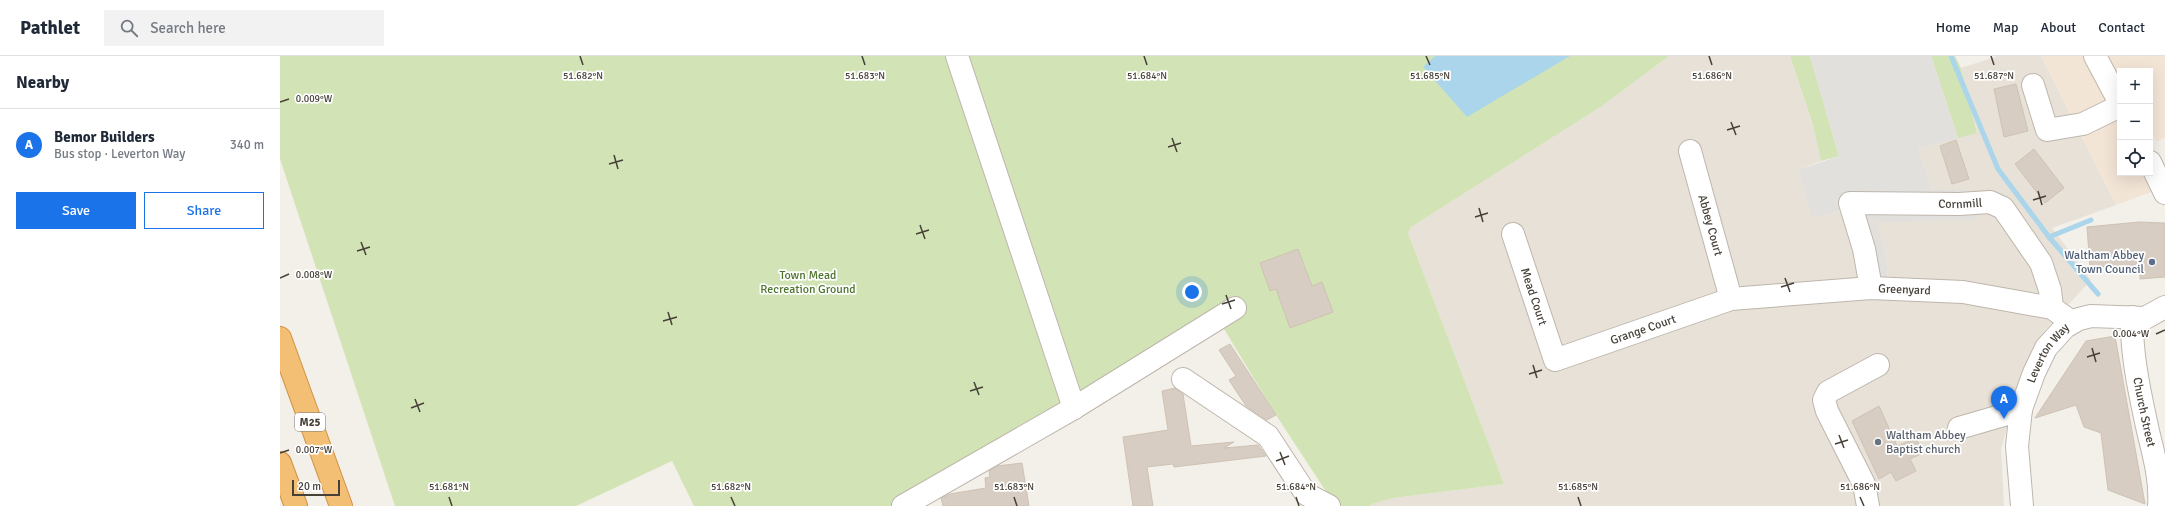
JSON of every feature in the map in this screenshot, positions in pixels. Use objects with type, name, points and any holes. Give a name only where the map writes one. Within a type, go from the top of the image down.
[{"type":"highway","name":"M25","points":[[280,338],[341,506]]},
{"type":"highway","points":[[280,463],[296,506]]},
{"type":"street","points":[[958,56],[1074,408]]},
{"type":"street","points":[[2095,56],[2117,97]]},
{"type":"street","points":[[2034,85],[2047,130],[2084,124],[2117,108]]},
{"type":"street","name":"Abbey Court","points":[[1690,151],[1731,299]]},
{"type":"street","points":[[2156,164],[2165,193]]},
{"type":"street","name":"Cornmill","points":[[1871,288],[1864,249],[1850,203],[1959,204],[1990,202],[2003,208],[2041,263],[2050,290],[2052,308]]},
{"type":"street","name":"Mead Court","points":[[1513,234],[1555,360]]},
{"type":"street","name":"Greenyard","points":[[1731,299],[1871,288],[1962,292],[2052,308],[2072,322]]},
{"type":"street","name":"Grange Court","points":[[1555,360],[1731,299]]},
{"type":"street","name":"Leverton Way","points":[[2022,506],[2017,446],[2021,410],[2034,373],[2046,348],[2065,327],[2072,322],[2091,316],[2145,318],[2165,307]]},
{"type":"street","points":[[903,506],[1074,408],[1235,308]]},
{"type":"street","name":"Church Street","points":[[2132,317],[2132,332],[2139,390],[2160,489],[2160,506]]},
{"type":"street","points":[[1868,506],[1864,484],[1827,411],[1824,400],[1828,392],[1878,365]]},
{"type":"street","points":[[1183,379],[1268,436],[1306,494],[1330,506]]},
{"type":"street","points":[[1959,428],[2021,410]]},
{"type":"shaded area","points":[[1669,56],[1790,56],[1813,125],[1821,161],[1798,170],[1812,218],[1845,210],[1888,277],[1885,249],[1874,222],[1967,190],[1932,190],[1918,148],[1977,132],[1961,68],[1998,56],[2041,56],[2116,205],[2052,228],[2091,280],[2045,330],[2024,368],[2001,449],[2004,506],[1370,506],[1372,504],[1393,498],[1504,484],[1408,233],[1411,227],[1602,106]]},
{"type":"shaded area","points":[[1810,56],[1931,56],[1958,138],[1918,148],[1932,190],[1967,190],[1977,220],[1875,222],[1885,249],[1888,277],[1859,275],[1844,210],[1812,218],[1798,170],[1839,156]]},
{"type":"shaded area","points":[[2041,56],[2084,56],[2117,116],[2117,176],[2149,176],[2156,190],[2116,205]]},
{"type":"shaded area","points":[[2108,56],[2165,56],[2165,137],[2157,142],[2153,135],[2153,68],[2117,68],[2117,72]]},
{"type":"green space","name":"Town Mead Recreation Ground","points":[[280,56],[1669,56],[1602,106],[1411,227],[1408,233],[1504,484],[1393,498],[1372,504],[1370,506],[1338,506],[1331,499],[1276,415],[1218,319],[917,506],[694,506],[672,461],[576,506],[395,506],[280,159]]},
{"type":"green space","points":[[1790,56],[1810,56],[1839,156],[1821,161],[1813,125]]},
{"type":"green space","points":[[1931,56],[1955,56],[1961,68],[1977,133],[1958,138]]},
{"type":"water","points":[[1435,56],[1570,56],[1467,117],[1423,67]]},
{"type":"building","points":[[2016,84],[2028,131],[2004,137],[1994,89]]},
{"type":"building","points":[[1956,140],[1969,179],[1952,184],[1940,146]]},
{"type":"building","points":[[2034,149],[2064,188],[2045,203],[2015,164]]},
{"type":"building","points":[[2139,222],[2165,223],[2165,277],[2140,279],[2140,265],[2090,267],[2087,227]]},
{"type":"building","points":[[1298,249],[1312,286],[1322,282],[1333,312],[1290,328],[1276,289],[1270,291],[1260,263]]},
{"type":"building","points":[[2115,336],[2145,504],[2108,490],[2101,433],[2084,427],[2076,405],[2035,418],[2086,341]]},
{"type":"building","points":[[1230,344],[1276,415],[1267,420],[1246,406],[1229,380],[1236,376],[1219,350]]},
{"type":"building","points":[[1175,388],[1183,394],[1191,446],[1234,442],[1224,448],[1258,445],[1266,456],[1174,467],[1173,464],[1147,467],[1153,506],[1133,506],[1123,437],[1168,430],[1162,391]]},
{"type":"building","name":"Waltham Abbey Baptist church","points":[[1879,406],[1897,446],[1917,438],[1921,454],[1910,459],[1916,471],[1896,481],[1891,472],[1879,479],[1852,421]]},
{"type":"building","points":[[1022,463],[1029,506],[943,506],[941,498],[950,494],[986,488],[985,478],[990,477],[989,471],[997,466]]},
{"type":"waterway","points":[[1951,56],[1998,169],[2049,237],[2098,294]]},
{"type":"waterway","points":[[2049,237],[2091,220]]},
{"type":"place","name":"Waltham Abbey Town Council","points":[[2152,262]]},
{"type":"place","name":"Bemor Builders","points":[[2004,419]]},
{"type":"place","name":"Waltham Abbey Baptist church","points":[[1878,442]]}]
